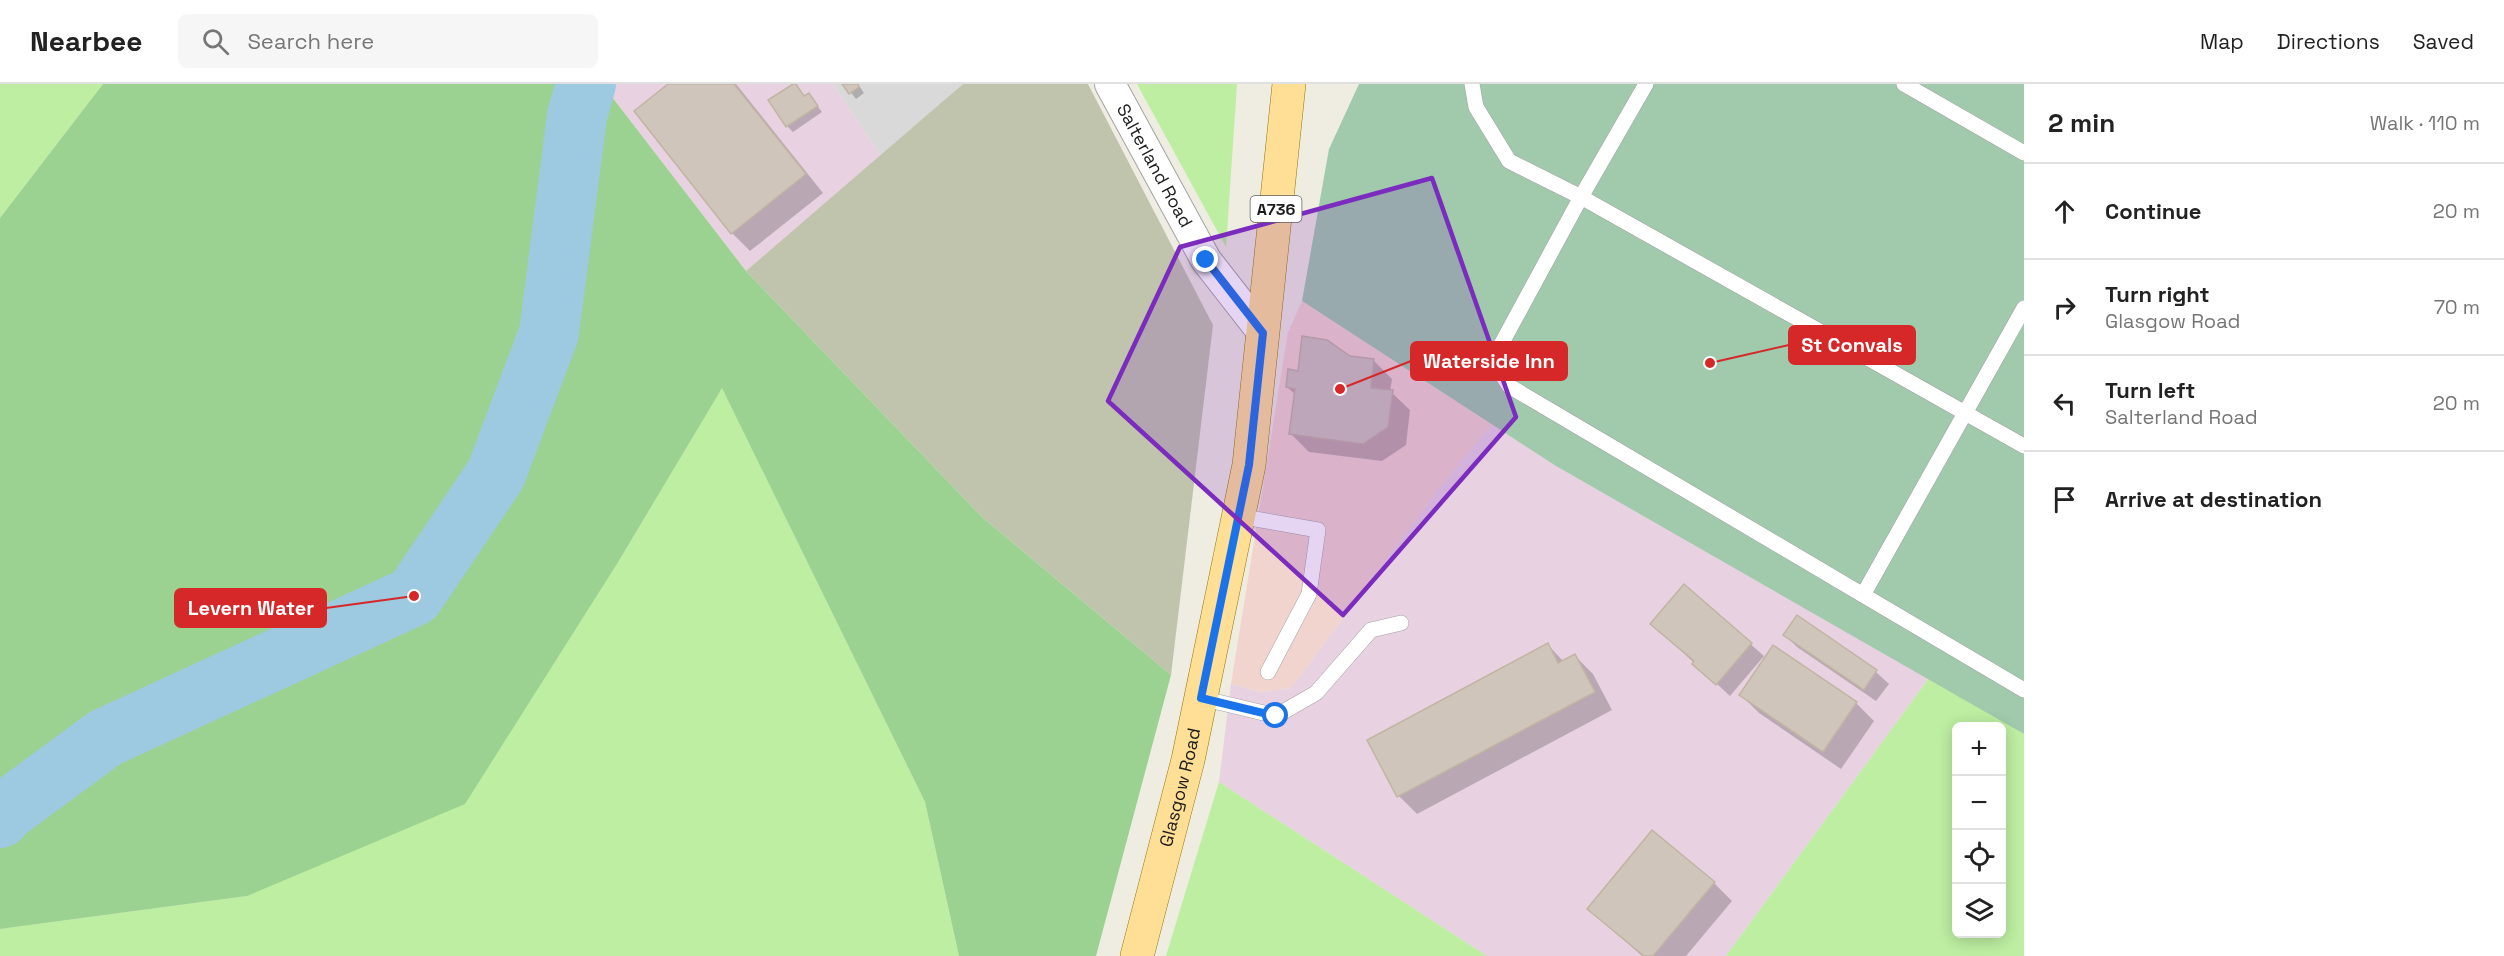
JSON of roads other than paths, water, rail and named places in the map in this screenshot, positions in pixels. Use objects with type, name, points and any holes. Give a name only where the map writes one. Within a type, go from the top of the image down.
[{"type":"main road","name":"Glasgow Road","points":[[1137,956],[1188,760],[1249,465],[1289,84]]},
{"type":"street","name":"Salterland Road","points":[[1110,84],[1206,260],[1263,333]]},
{"type":"lane","points":[[1472,84],[1476,107],[1509,161],[1581,197],[2024,446]]},
{"type":"lane","points":[[1646,84],[1581,197],[1497,352],[1498,369],[1509,386],[2024,690]]},
{"type":"lane","points":[[1904,84],[2024,153]]},
{"type":"lane","points":[[1863,595],[2024,308]]},
{"type":"lane","points":[[1238,516],[1318,530],[1309,594],[1268,672]]},
{"type":"lane","points":[[1201,698],[1276,716],[1316,693],[1371,630],[1401,623]]},
{"type":"waterway","points":[[0,818],[3,813],[105,738],[414,596],[496,474],[549,333],[577,116],[586,84]]},
{"type":"place","name":"St Convals","points":[[1710,363]]},
{"type":"place","name":"Waterside Inn","points":[[1340,389]]},
{"type":"place","name":"Levern Water","points":[[414,596]]}]
